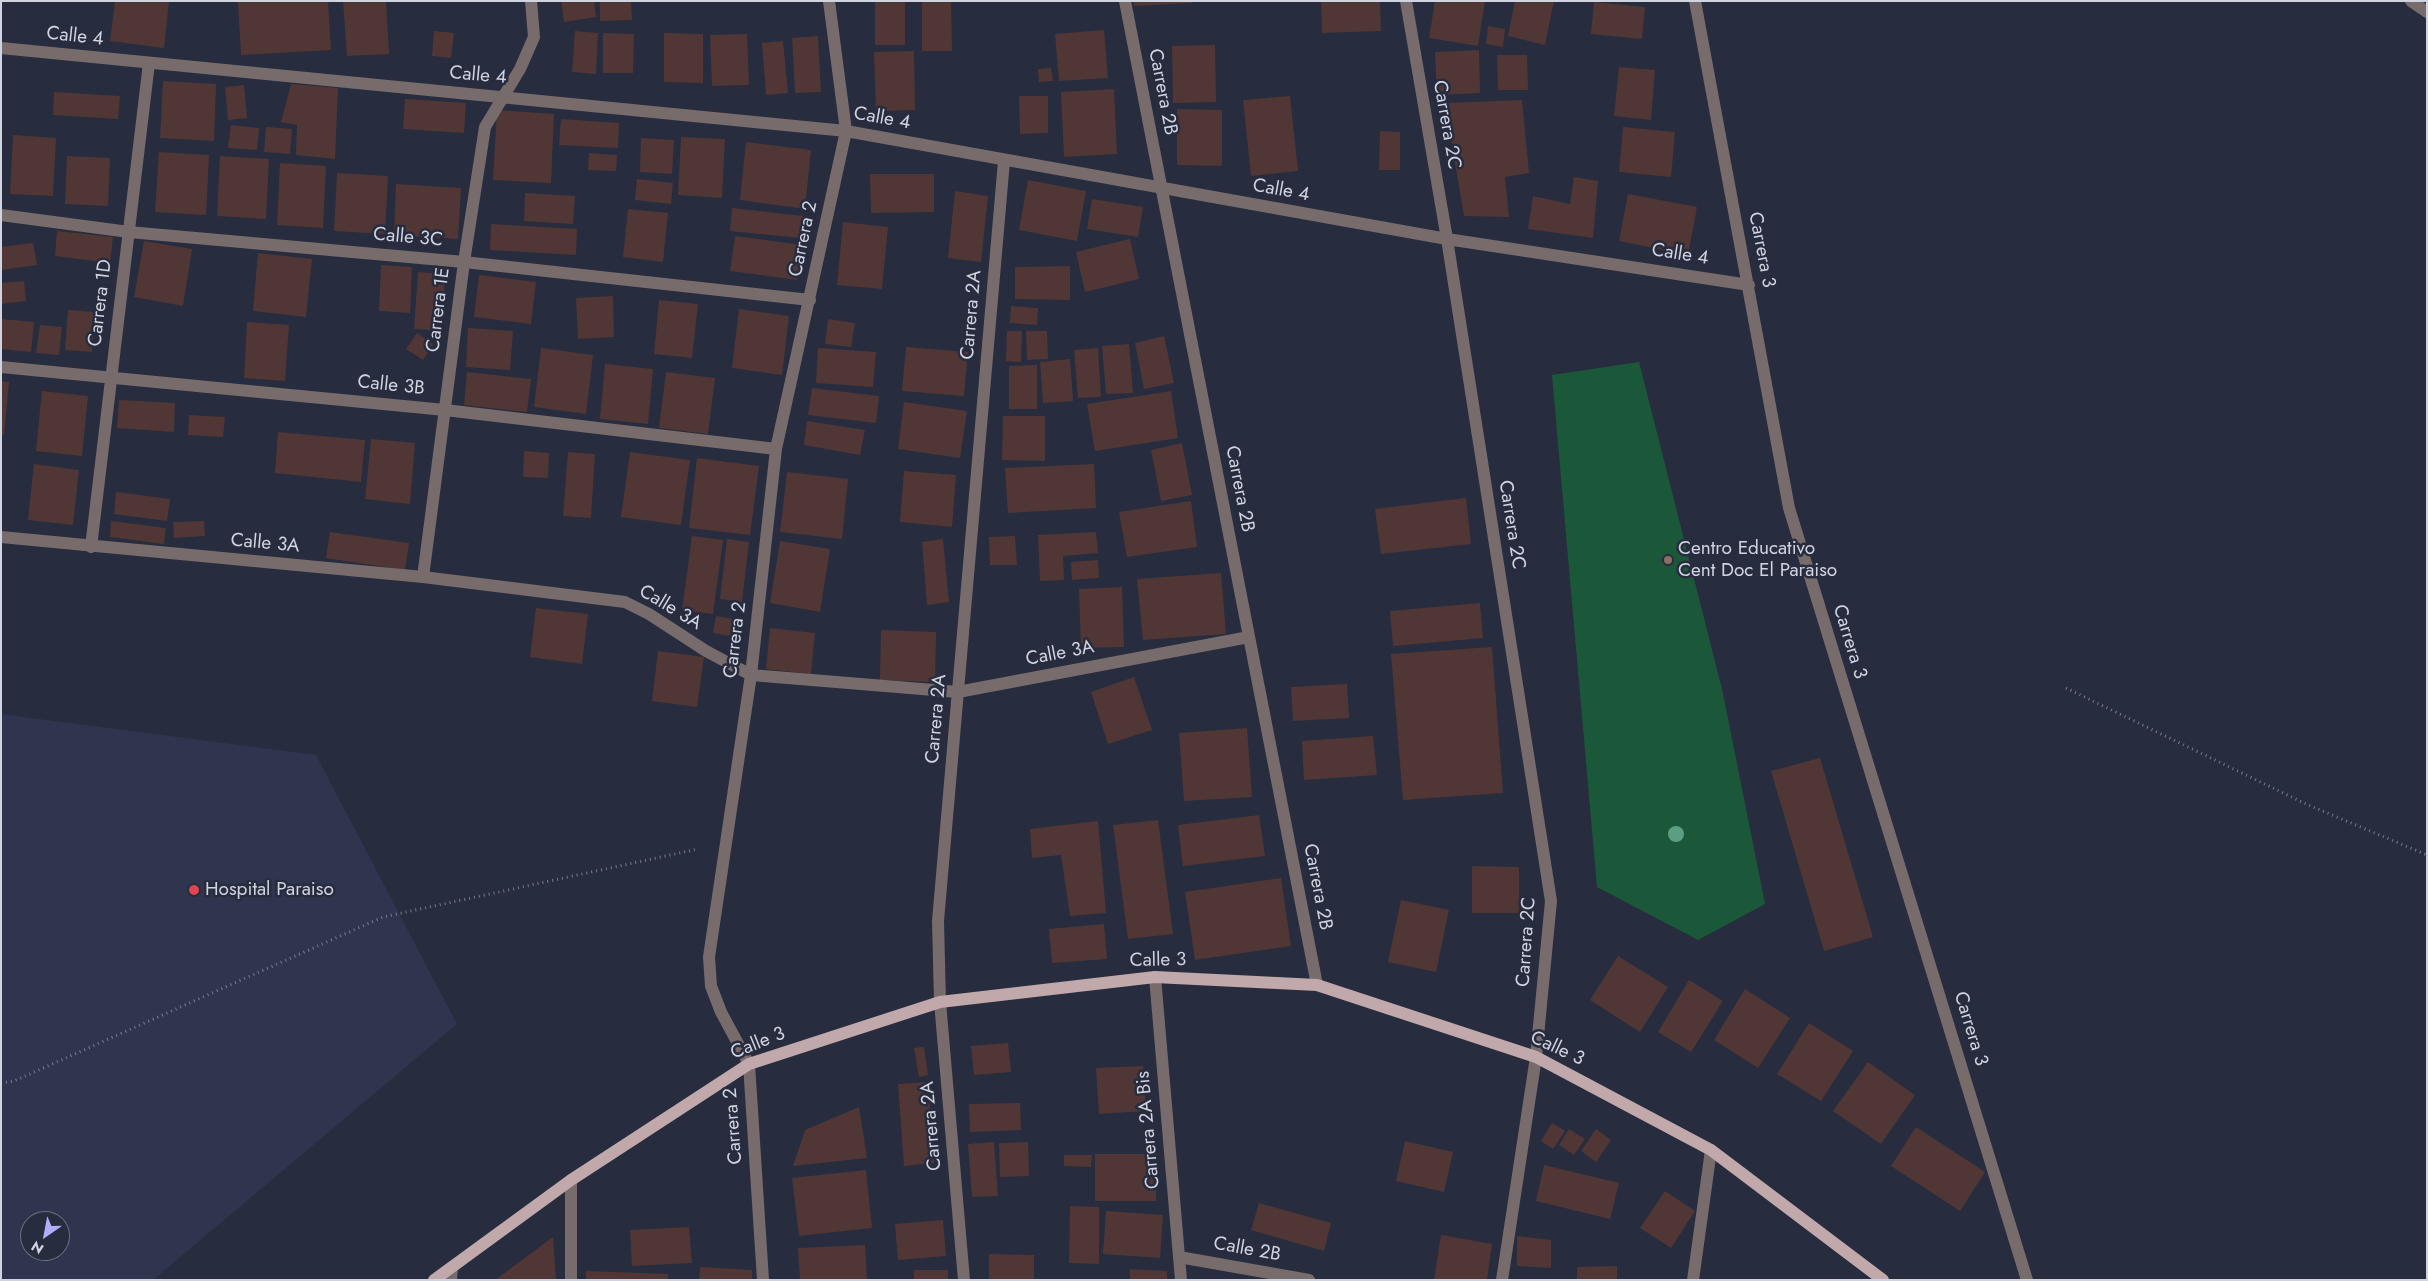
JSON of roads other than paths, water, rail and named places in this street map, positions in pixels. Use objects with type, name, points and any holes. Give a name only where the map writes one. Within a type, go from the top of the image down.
[{"type":"main road","name":"Calle 3","points":[[434,1280],[451,1274],[571,1180],[749,1064],[940,1002],[1155,976],[1317,985],[1536,1057],[1711,1150],[1883,1280]]},
{"type":"street","name":"Carrera 1E","points":[[423,577],[464,262],[485,126],[520,70],[534,37],[531,1]]},
{"type":"street","name":"Carrera 2","points":[[763,1280],[749,1064],[720,1012],[711,986],[709,957],[751,675],[776,449],[846,131],[829,1]]},
{"type":"street","name":"Carrera 2B","points":[[1125,1],[1317,985]]},
{"type":"street","name":"Carrera 2C","points":[[1406,1],[1447,239],[1551,901],[1536,1057]]},
{"type":"street","name":"Carrera 3","points":[[1695,1],[1790,508],[1802,553],[2028,1280]]},
{"type":"street","points":[[2411,1],[2427,12]]},
{"type":"street","name":"Calle 4","points":[[1,48],[846,131],[1004,161],[1447,239],[1748,285]]},
{"type":"street","name":"Carrera 1D","points":[[90,547],[149,63]]},
{"type":"street","name":"Carrera 2A","points":[[964,1280],[940,1002],[938,921],[1004,161]]},
{"type":"street","name":"Calle 3C","points":[[1,216],[129,232],[464,262],[810,300]]},
{"type":"street","name":"Calle 3B","points":[[1,367],[445,410],[776,449]]},
{"type":"street","name":"Calle 3A","points":[[1,537],[90,547],[423,577],[625,602],[649,614],[706,651],[751,675],[958,692],[1249,637]]},
{"type":"street","name":"Carrera 2A Bis","points":[[1155,976],[1181,1280]]},
{"type":"street","points":[[1502,1280],[1536,1057]]},
{"type":"street","points":[[1693,1280],[1711,1150]]},
{"type":"street","points":[[571,1180],[571,1280]]},
{"type":"street","name":"Calle 2B","points":[[1179,1257],[1310,1280]]},
{"type":"place","name":"Centro Educativo Cent Doc El Paraiso","points":[[1668,560]]},
{"type":"place","name":"Hospital Paraiso","points":[[194,890]]}]
